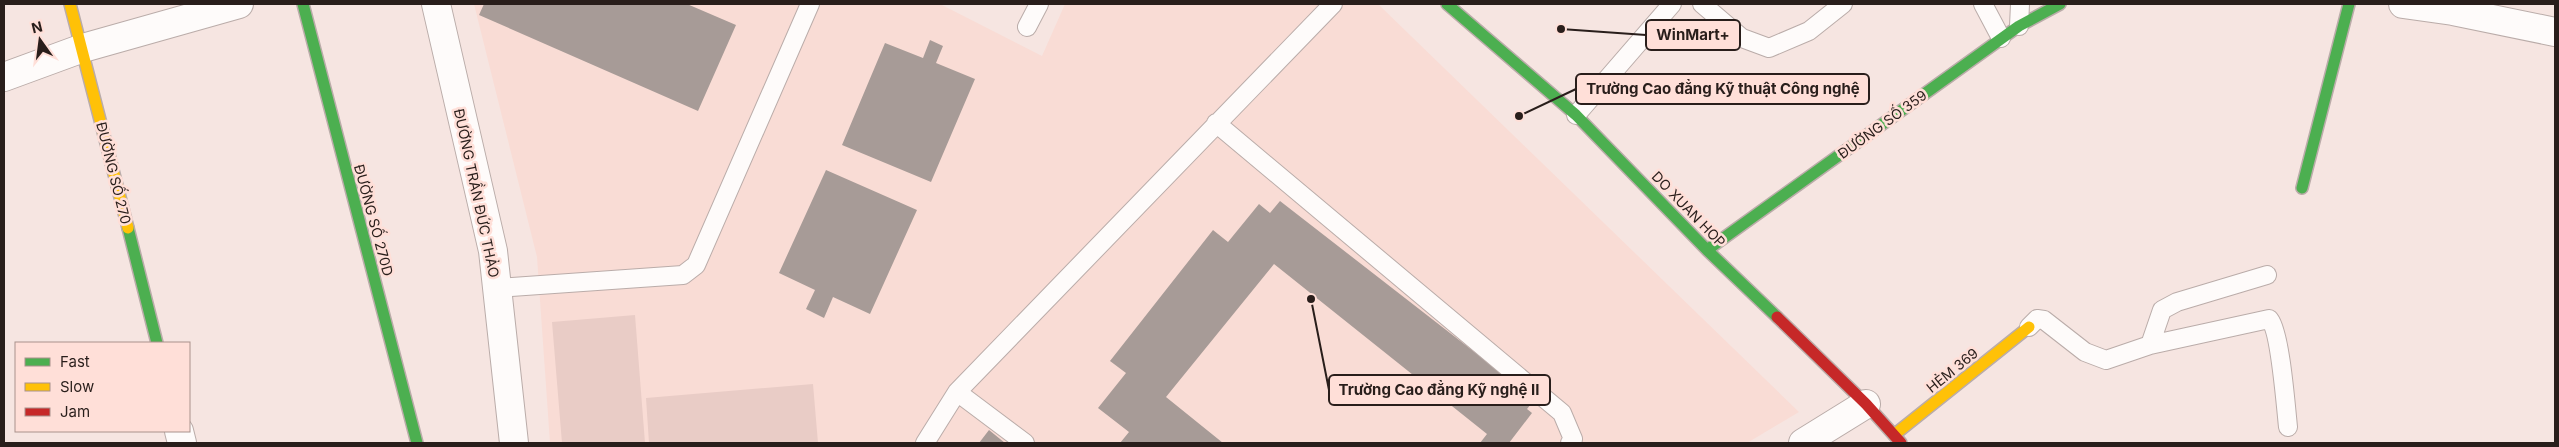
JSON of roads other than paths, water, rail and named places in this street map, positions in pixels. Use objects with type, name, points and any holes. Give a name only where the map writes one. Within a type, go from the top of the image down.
[{"type":"street","name":"ĐƯỜNG SỐ 270","points":[[70,4],[83,48],[157,342]]},
{"type":"street","points":[[4,77],[83,48],[239,4]]},
{"type":"street","name":"ĐƯỜNG SỐ 270D","points":[[303,4],[417,443]]},
{"type":"street","name":"ĐƯỜNG TRẦN ĐỨC THẢO","points":[[436,4],[493,251],[514,443]]},
{"type":"street","name":"DO XUAN HOP","points":[[1447,4],[1576,115],[1707,250],[1866,404],[1898,439]]},
{"type":"street","name":"ĐƯỜNG SỐ 359","points":[[1707,250],[2001,38],[2060,4]]},
{"type":"street","points":[[2302,188],[2349,4]]},
{"type":"street","points":[[2403,4],[2457,7],[2555,32]]},
{"type":"street","name":"HẺM 369","points":[[1898,439],[2029,327]]},
{"type":"street","points":[[1803,443],[1866,404]]},
{"type":"lane","points":[[497,288],[683,275],[696,265],[810,4]]},
{"type":"lane","points":[[1027,27],[1039,4]]},
{"type":"lane","points":[[925,443],[958,392],[1216,122],[1333,4]]},
{"type":"lane","points":[[1576,115],[1672,4]]},
{"type":"lane","points":[[1702,4],[1742,38],[1769,48],[1808,31],[1843,4]]},
{"type":"lane","points":[[1983,4],[2001,38]]},
{"type":"lane","points":[[2019,26],[2020,4]]},
{"type":"lane","points":[[1216,122],[1562,412],[1572,439],[1570,443]]},
{"type":"lane","points":[[2150,344],[2162,310],[2177,302],[2267,275]]},
{"type":"lane","points":[[2029,327],[2037,319],[2044,320],[2085,352],[2101,360],[2106,360],[2150,344],[2269,319],[2272,322],[2276,338],[2288,427]]},
{"type":"lane","points":[[958,392],[1025,443]]},
{"type":"place","name":"WinMart+","points":[[1561,29]]},
{"type":"place","name":"Trường Cao đẳng Kỹ thuật Công nghệ","points":[[1519,116]]},
{"type":"place","name":"Trường Cao đẳng Kỹ nghệ II","points":[[1311,299]]}]
